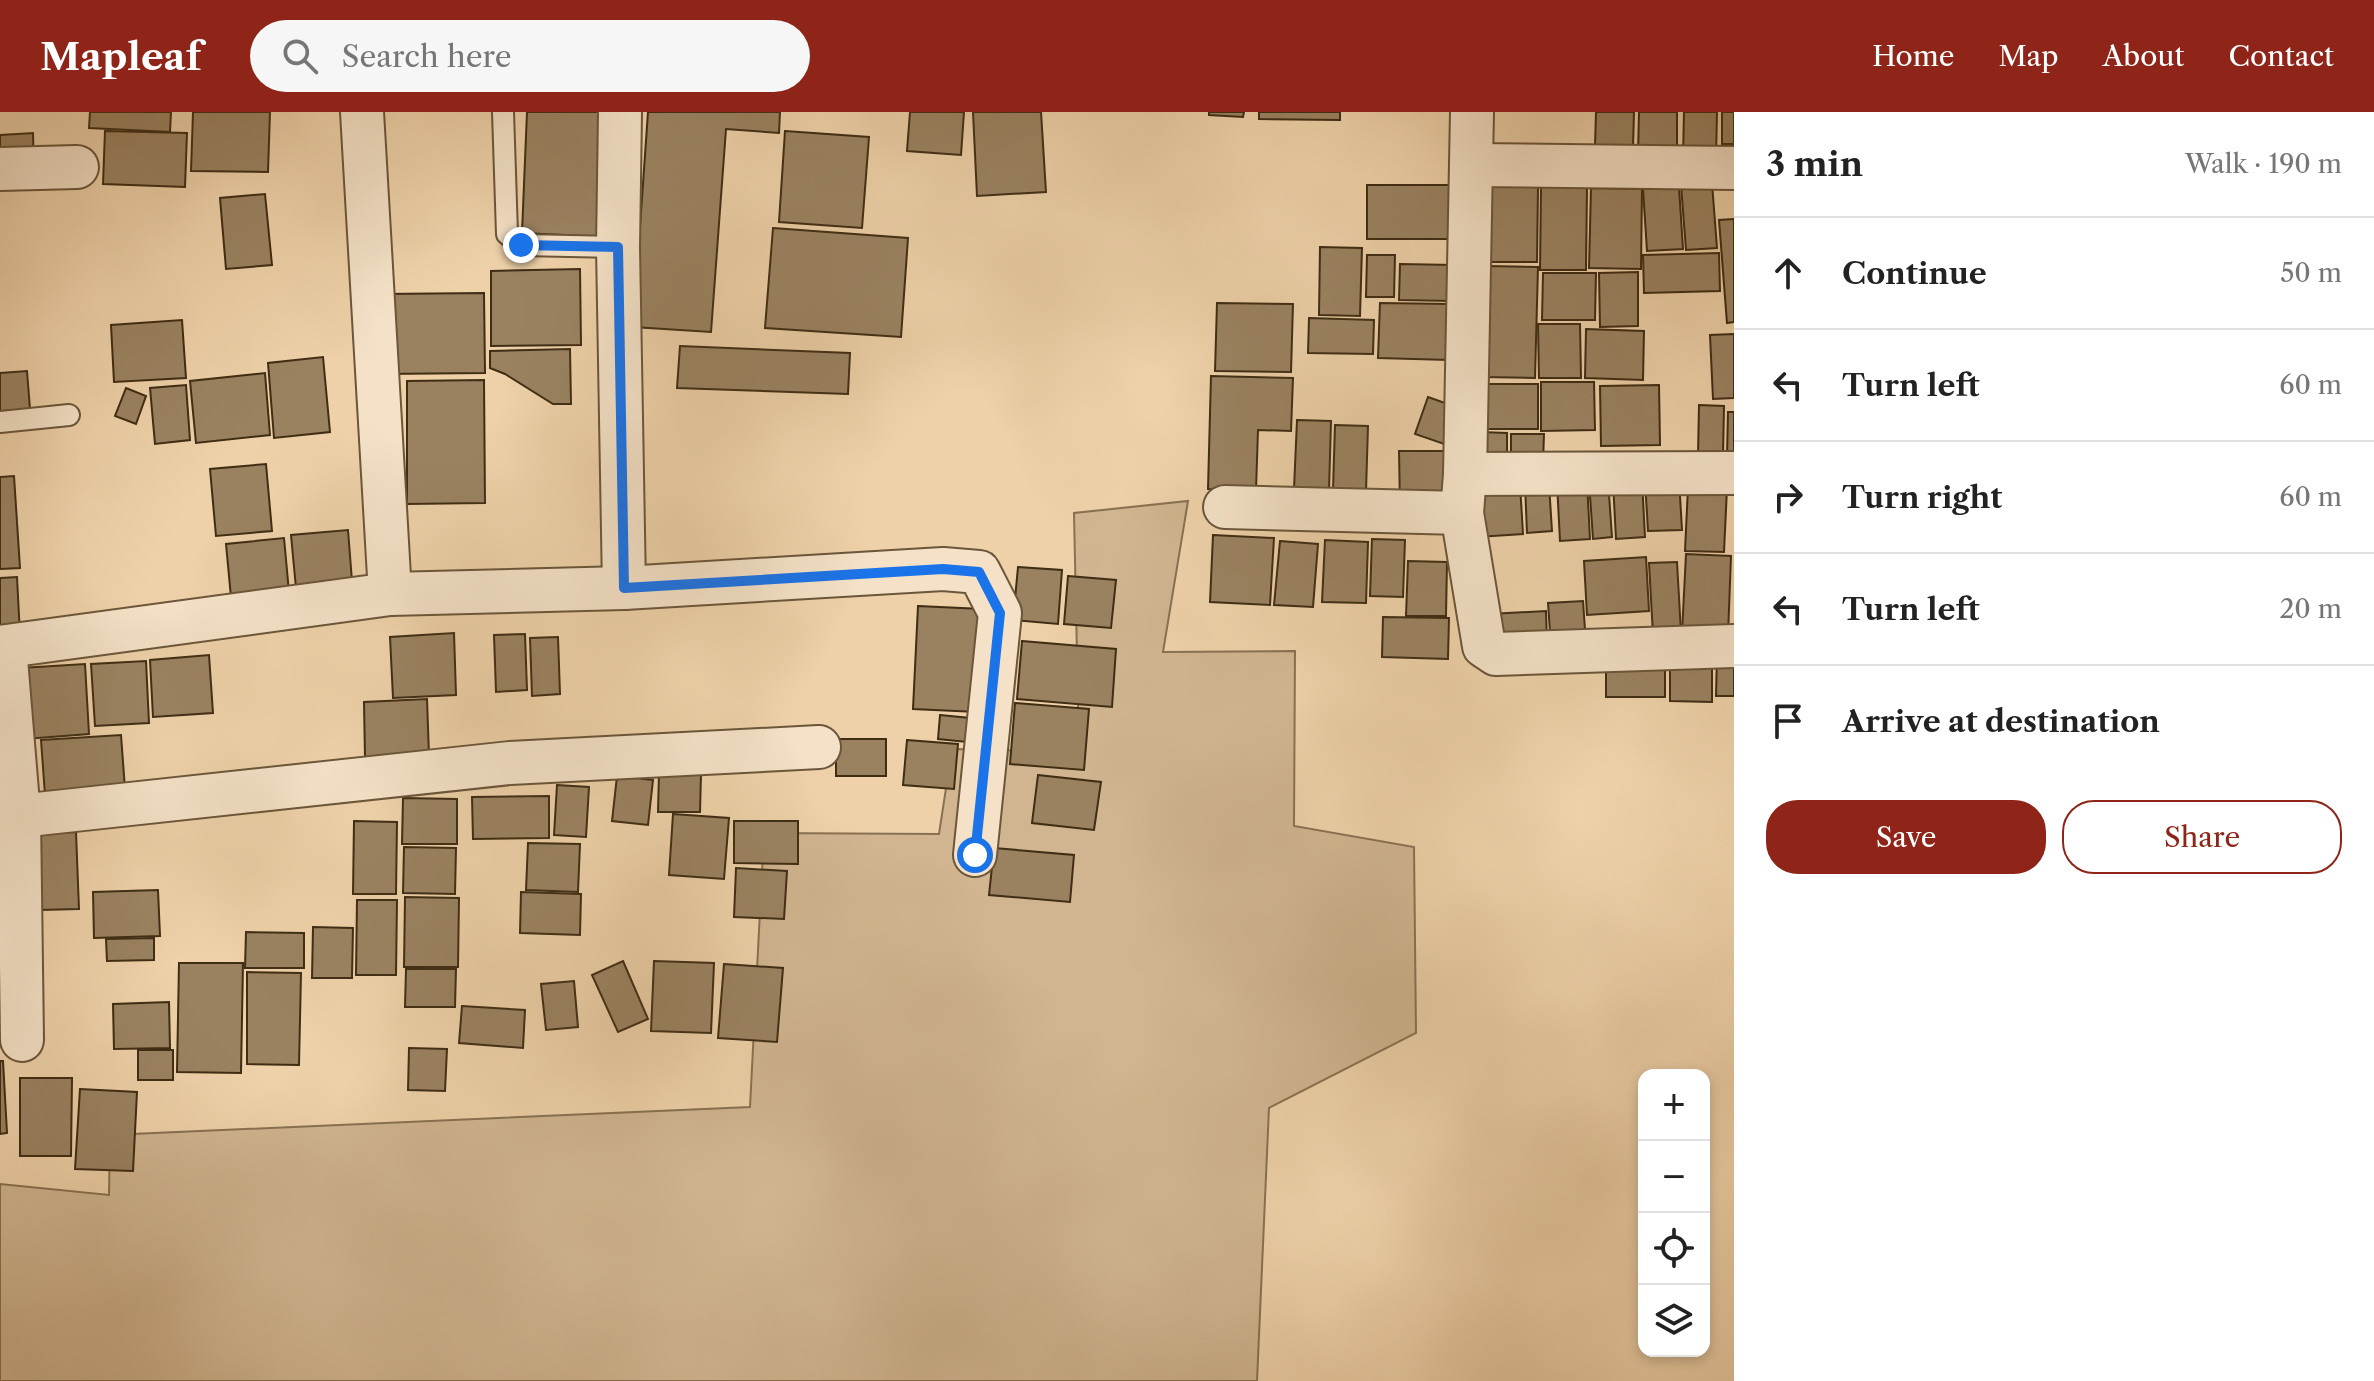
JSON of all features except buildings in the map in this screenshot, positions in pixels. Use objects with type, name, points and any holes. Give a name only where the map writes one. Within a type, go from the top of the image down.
[{"type":"street","points":[[362,112],[390,594]]},
{"type":"street","points":[[620,112],[618,247],[624,588]]},
{"type":"street","points":[[1472,112],[1463,494],[1484,646],[1496,654],[1734,646]]},
{"type":"street","points":[[1472,165],[1734,168]]},
{"type":"street","points":[[0,169],[77,167]]},
{"type":"street","points":[[1225,507],[1463,494],[1734,473]]},
{"type":"street","points":[[22,1040],[19,816],[3,647],[390,594],[624,588],[943,569],[979,572],[1000,613],[975,855]]},
{"type":"street","points":[[19,816],[510,763],[819,747]]},
{"type":"lane","points":[[503,112],[507,234],[521,245],[618,247]]},
{"type":"lane","points":[[0,422],[69,415]]},
{"type":"shaded area","points":[[1188,501],[1163,652],[1295,651],[1294,826],[1414,847],[1416,1033],[1269,1108],[1257,1381],[0,1381],[0,1184],[109,1195],[110,1135],[750,1107],[764,833],[939,834],[952,749],[1079,752],[1074,513]]},
{"type":"route","points":[[521,245],[618,247],[624,588],[943,569],[979,572],[1000,613],[975,855]]}]
